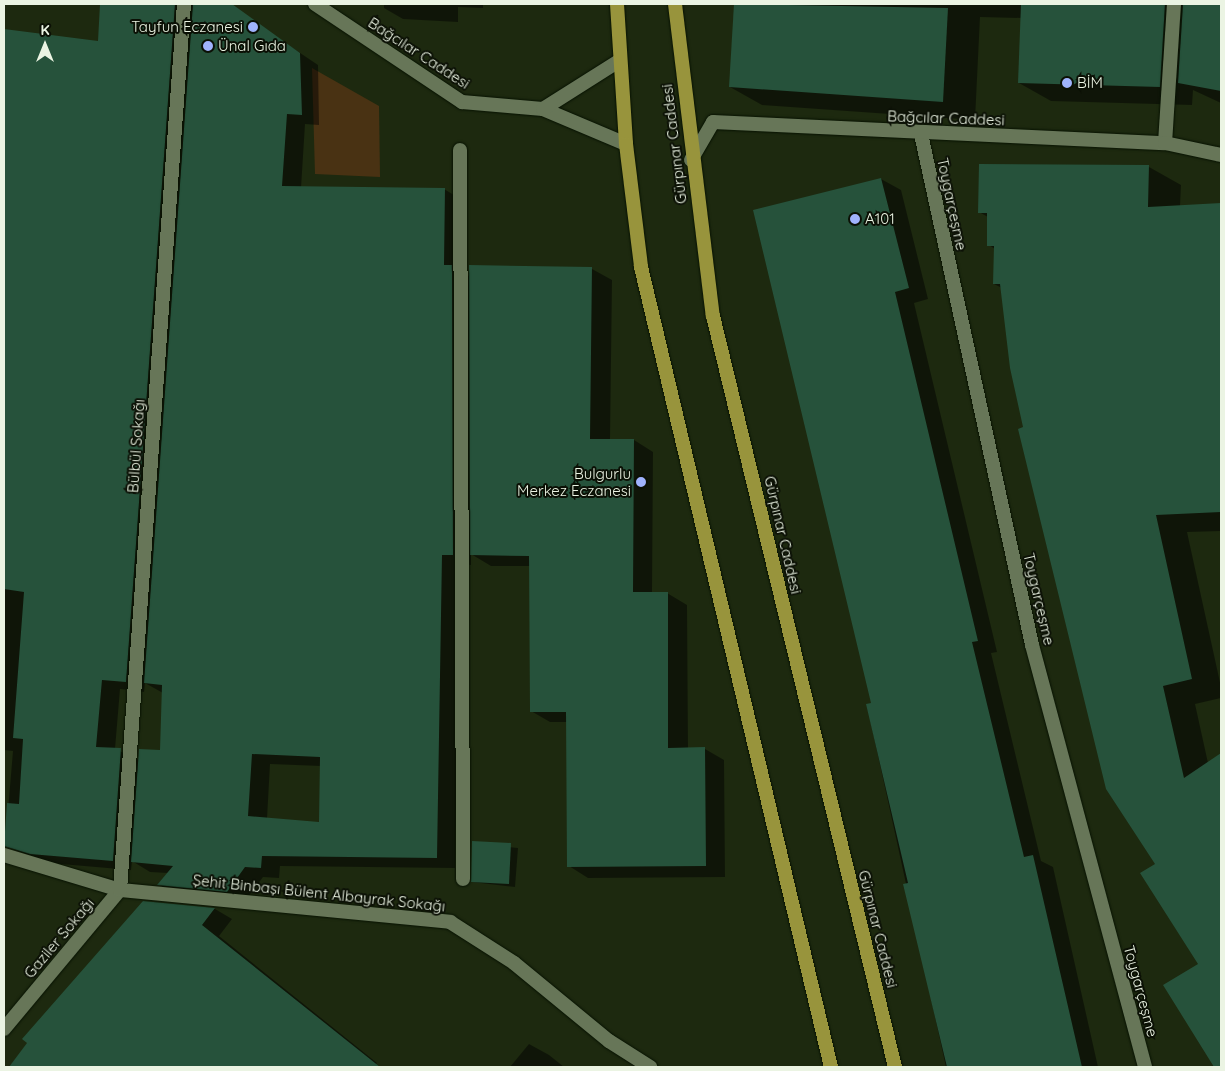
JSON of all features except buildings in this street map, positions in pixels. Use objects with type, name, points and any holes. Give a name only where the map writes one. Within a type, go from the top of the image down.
[{"type":"main road","points":[[617,4],[619,61],[626,144],[641,267],[831,1067]]},
{"type":"main road","name":"Gürpınar Caddesi","points":[[675,4],[691,160],[713,316],[895,1067]]},
{"type":"street","name":"Bülbül Sokağı","points":[[120,890],[184,4]]},
{"type":"street","name":"Bağcılar Caddesi","points":[[315,4],[462,102],[544,109],[626,144]]},
{"type":"street","points":[[1164,143],[1174,4]]},
{"type":"street","points":[[544,109],[619,61]]},
{"type":"street","name":"Bağcılar Caddesi","points":[[691,160],[713,122],[921,134],[1164,143],[1221,155]]},
{"type":"street","name":"Toygarçeşme","points":[[921,134],[1032,645],[1145,1067]]},
{"type":"street","points":[[460,150],[463,879]]},
{"type":"street","name":"Şehit Binbaşı Bülent Albayrak Sokağı","points":[[4,856],[120,890],[450,922],[514,964],[609,1041],[650,1067]]},
{"type":"street","name":"Gaziler Sokağı","points":[[4,1029],[120,890]]},
{"type":"shaded area","points":[[312,68],[379,106],[380,177],[315,174]]},
{"type":"place","name":"Tayfun Eczanesi","points":[[253,27]]},
{"type":"place","name":"Ünal Gıda","points":[[208,46]]},
{"type":"place","name":"BİM","points":[[1067,83]]},
{"type":"place","name":"A101","points":[[855,219]]},
{"type":"place","name":"Bulgurlu Merkez Eczanesi","points":[[641,482]]}]
